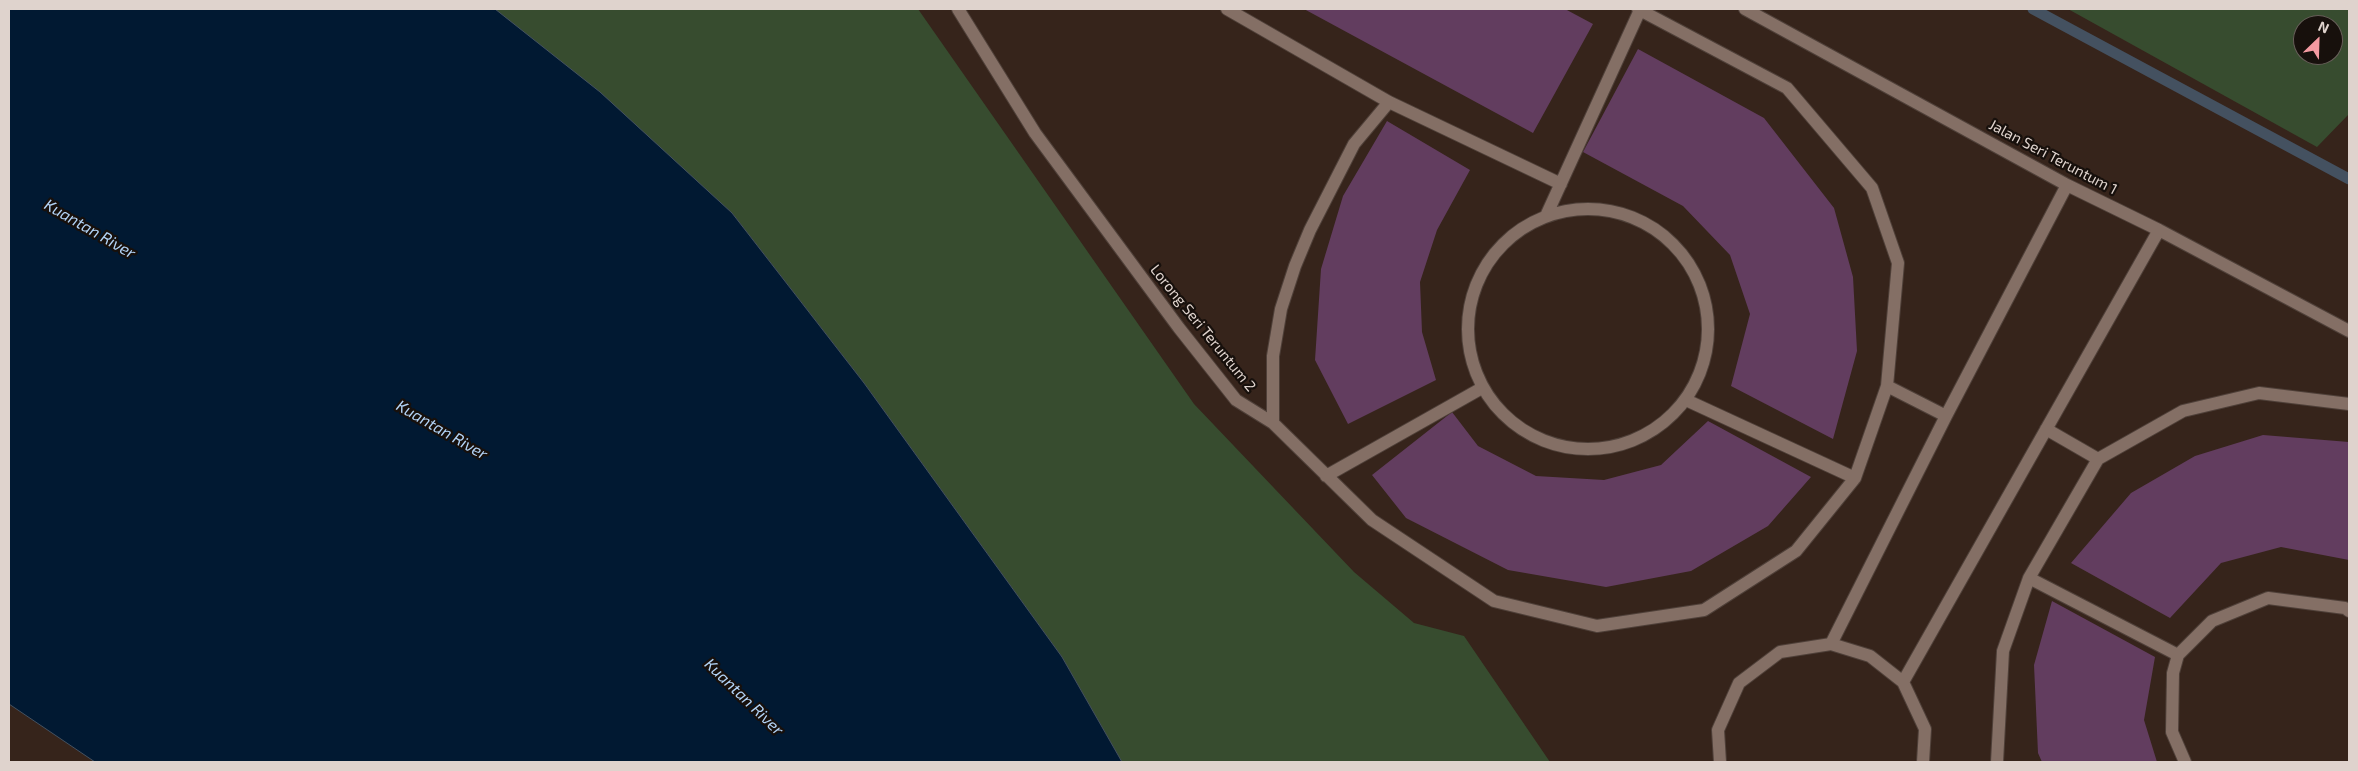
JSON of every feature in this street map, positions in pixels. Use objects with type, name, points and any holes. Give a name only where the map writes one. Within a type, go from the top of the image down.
[{"type":"street","name":"Lorong Seri Teruntum 2","points":[[958,9],[1035,133],[1179,328],[1236,400],[1273,424],[1372,520],[1494,602],[1597,626],[1704,610],[1796,551],[1855,478],[1887,386],[1898,263],[1872,188],[1786,88],[1639,9]]},
{"type":"street","points":[[1227,9],[1389,102],[1560,184]]},
{"type":"street","points":[[1546,216],[1639,9]]},
{"type":"street","name":"Jalan Seri Teruntum 1","points":[[1744,9],[2067,185],[2159,230],[2349,331]]},
{"type":"street","points":[[1273,424],[1273,356],[1281,309],[1295,266],[1310,230],[1354,144],[1389,102]]},
{"type":"street","points":[[1831,644],[1946,416],[2067,185]]},
{"type":"street","points":[[1584,208],[1622,213],[1656,230],[1684,256],[1703,290],[1709,328],[1703,366],[1686,400],[1657,428],[1621,445],[1581,449],[1542,440],[1508,418],[1482,388],[1470,355],[1467,321],[1474,287],[1490,257],[1515,232],[1546,216],[1584,208]]},
{"type":"street","points":[[1903,682],[2159,230]]},
{"type":"street","points":[[1887,386],[1946,416]]},
{"type":"street","points":[[1326,476],[1482,388]]},
{"type":"street","points":[[1997,762],[2003,651],[2029,578],[2098,459],[2183,411],[2259,393],[2349,404]]},
{"type":"street","points":[[1686,400],[1855,478]]},
{"type":"street","points":[[2046,429],[2098,459]]},
{"type":"street","points":[[2029,578],[2178,655]]},
{"type":"street","points":[[2185,762],[2172,732],[2173,673],[2178,655],[2212,622],[2268,598],[2345,608],[2349,611]]},
{"type":"street","points":[[1720,762],[1718,730],[1739,684],[1780,652],[1831,644],[1870,656],[1903,682],[1926,729],[1923,762]]},
{"type":"green space","points":[[495,9],[918,9],[1194,404],[1354,572],[1414,623],[1464,636],[1550,762],[1122,762],[1062,657],[864,383],[732,213]]},
{"type":"green space","points":[[2068,9],[2349,9],[2349,114],[2317,147]]},
{"type":"water","name":"Kuantan River","points":[[9,9],[495,9],[600,92],[732,213],[864,383],[1062,657],[1122,762],[95,762],[9,704]]},
{"type":"building","points":[[1304,9],[1565,9],[1593,24],[1533,133]]},
{"type":"building","points":[[1638,49],[1764,118],[1834,208],[1853,277],[1857,351],[1833,439],[1731,386],[1750,314],[1730,255],[1683,206],[1583,152]]},
{"type":"building","points":[[1387,121],[1470,170],[1437,230],[1420,282],[1422,332],[1436,380],[1348,424],[1315,360],[1321,269],[1343,196]]},
{"type":"building","points":[[1452,412],[1478,446],[1536,476],[1604,480],[1661,465],[1708,421],[1811,477],[1768,526],[1691,571],[1606,587],[1508,570],[1406,518],[1372,475]]},
{"type":"building","points":[[2263,435],[2349,442],[2349,560],[2281,547],[2221,563],[2170,618],[2071,563],[2131,493],[2195,456]]},
{"type":"building","points":[[2052,601],[2155,657],[2144,720],[2157,762],[2042,762],[2038,753],[2034,665]]},
{"type":"waterway","points":[[2033,9],[2349,179]]}]
